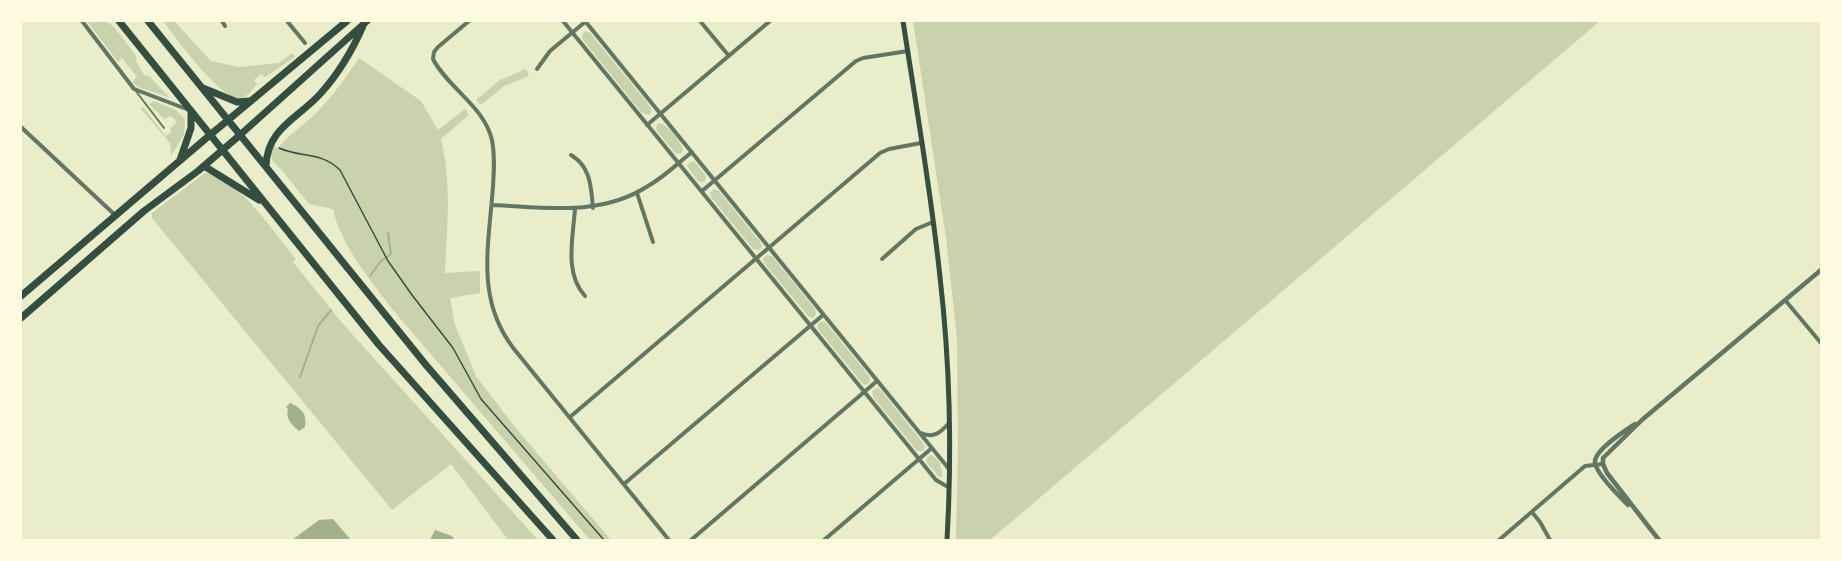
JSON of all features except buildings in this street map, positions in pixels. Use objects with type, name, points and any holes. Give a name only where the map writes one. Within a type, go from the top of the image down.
[{"type":"highway","points":[[119,21],[379,345],[553,540]]},
{"type":"highway","points":[[148,21],[426,365],[577,540]]},
{"type":"highway","points":[[21,296],[347,21]]},
{"type":"highway","points":[[21,318],[144,211],[204,166],[365,22]]},
{"type":"highway","points":[[266,166],[267,151],[277,134],[333,79],[352,51],[365,22]]},
{"type":"highway","points":[[201,87],[237,102],[250,101]]},
{"type":"highway","points":[[180,160],[191,128],[190,111]]},
{"type":"highway","points":[[204,166],[264,202]]},
{"type":"main road","points":[[903,21],[933,222],[945,335],[949,423],[947,540]]},
{"type":"street","points":[[82,21],[134,89],[190,111]]},
{"type":"street","points":[[222,21],[225,26]]},
{"type":"street","points":[[287,21],[305,43]]},
{"type":"street","points":[[469,21],[438,47],[433,59],[478,113],[488,129],[494,152],[487,281],[495,319],[508,341],[669,540]]},
{"type":"street","points":[[563,21],[936,480],[948,487]]},
{"type":"street","points":[[537,69],[546,56],[585,21],[949,469]]},
{"type":"street","points":[[700,21],[729,56]]},
{"type":"street","points":[[647,125],[770,21]]},
{"type":"street","points":[[702,191],[856,61],[908,51]]},
{"type":"street","points":[[21,127],[116,216]]},
{"type":"street","points":[[570,417],[880,153],[921,143]]},
{"type":"street","points":[[492,205],[593,208],[638,193],[692,152]]},
{"type":"street","points":[[571,155],[580,161],[588,174],[593,208]]},
{"type":"street","points":[[638,193],[653,242]]},
{"type":"street","points":[[575,209],[573,276],[585,296]]},
{"type":"street","points":[[882,259],[916,229],[933,222]]},
{"type":"street","points":[[1602,464],[1609,451],[1643,419],[1821,270]]},
{"type":"street","points":[[1785,300],[1821,343]]},
{"type":"street","points":[[624,484],[823,315]]},
{"type":"street","points":[[691,540],[878,381]]},
{"type":"street","points":[[1643,419],[1608,444],[1597,455],[1595,464],[1601,474],[1659,540]]},
{"type":"street","points":[[918,431],[926,435],[934,435],[949,423]]},
{"type":"street","points":[[824,540],[932,448]]},
{"type":"street","points":[[1499,540],[1585,466],[1602,464]]},
{"type":"street","points":[[1602,464],[1636,513]]},
{"type":"street","points":[[1532,512],[1550,540]]},
{"type":"lane","points":[[134,89],[164,128]]},
{"type":"path","points":[[277,147],[288,152],[317,156],[340,170],[388,261],[453,348],[481,399],[604,540]]},
{"type":"shaded area","points":[[87,21],[105,21],[113,26],[135,54],[144,75],[149,76],[170,98],[138,87],[132,82],[137,77],[122,58],[118,62]]},
{"type":"shaded area","points":[[163,21],[174,21],[211,61],[239,67],[279,63],[292,53],[295,57],[265,77],[261,74],[254,80],[257,84],[252,91],[245,97],[239,98],[231,95],[210,78],[187,53]]},
{"type":"shaded area","points":[[913,21],[1600,21],[990,540],[956,540],[957,338],[946,238]]},
{"type":"shaded area","points":[[585,31],[590,33],[650,106],[652,111],[649,115],[642,113],[583,40],[582,35]]},
{"type":"shaded area","points":[[359,58],[421,101],[438,130],[465,109],[469,115],[441,139],[448,189],[445,273],[480,271],[480,293],[450,298],[455,325],[476,376],[514,426],[611,540],[590,540],[392,309],[349,249],[333,209],[309,204],[273,162],[272,146],[278,148],[319,110]]},
{"type":"shaded area","points":[[526,69],[529,76],[504,86],[481,105],[476,100],[500,80]]},
{"type":"shaded area","points":[[154,101],[176,110],[185,119],[184,135],[171,156],[170,143],[141,109],[143,107],[166,136],[177,122],[171,116],[164,119],[149,104]]},
{"type":"shaded area","points":[[658,123],[670,129],[677,138],[683,151],[681,154],[675,153],[657,131]]},
{"type":"shaded area","points":[[690,162],[695,162],[706,176],[705,181],[699,182],[687,166]]},
{"type":"shaded area","points":[[205,173],[217,176],[229,183],[255,208],[296,259],[293,262],[343,324],[538,540],[508,540],[451,464],[392,510],[152,218],[152,213]]},
{"type":"shaded area","points":[[714,189],[719,191],[761,243],[760,250],[753,249],[711,197],[710,193]]},
{"type":"shaded area","points":[[766,255],[772,256],[815,309],[815,316],[812,318],[808,316],[764,263],[763,259]]},
{"type":"shaded area","points":[[822,321],[870,377],[869,383],[866,385],[862,383],[818,329],[818,324]]},
{"type":"shaded area","points":[[877,388],[923,443],[925,447],[923,451],[917,451],[873,397],[872,391]]},
{"type":"shaded area","points":[[290,403],[300,409],[304,415],[305,427],[299,431],[288,419],[286,407]]},
{"type":"shaded area","points":[[930,455],[939,462],[942,475],[940,478],[927,463],[926,459]]},
{"type":"shaded area","points":[[333,519],[351,540],[292,540],[319,520]]},
{"type":"shaded area","points":[[435,530],[452,536],[455,540],[430,540]]},
{"type":"waterway","points":[[370,276],[380,262],[391,254],[388,233]]},
{"type":"waterway","points":[[300,377],[318,326],[331,310]]}]
